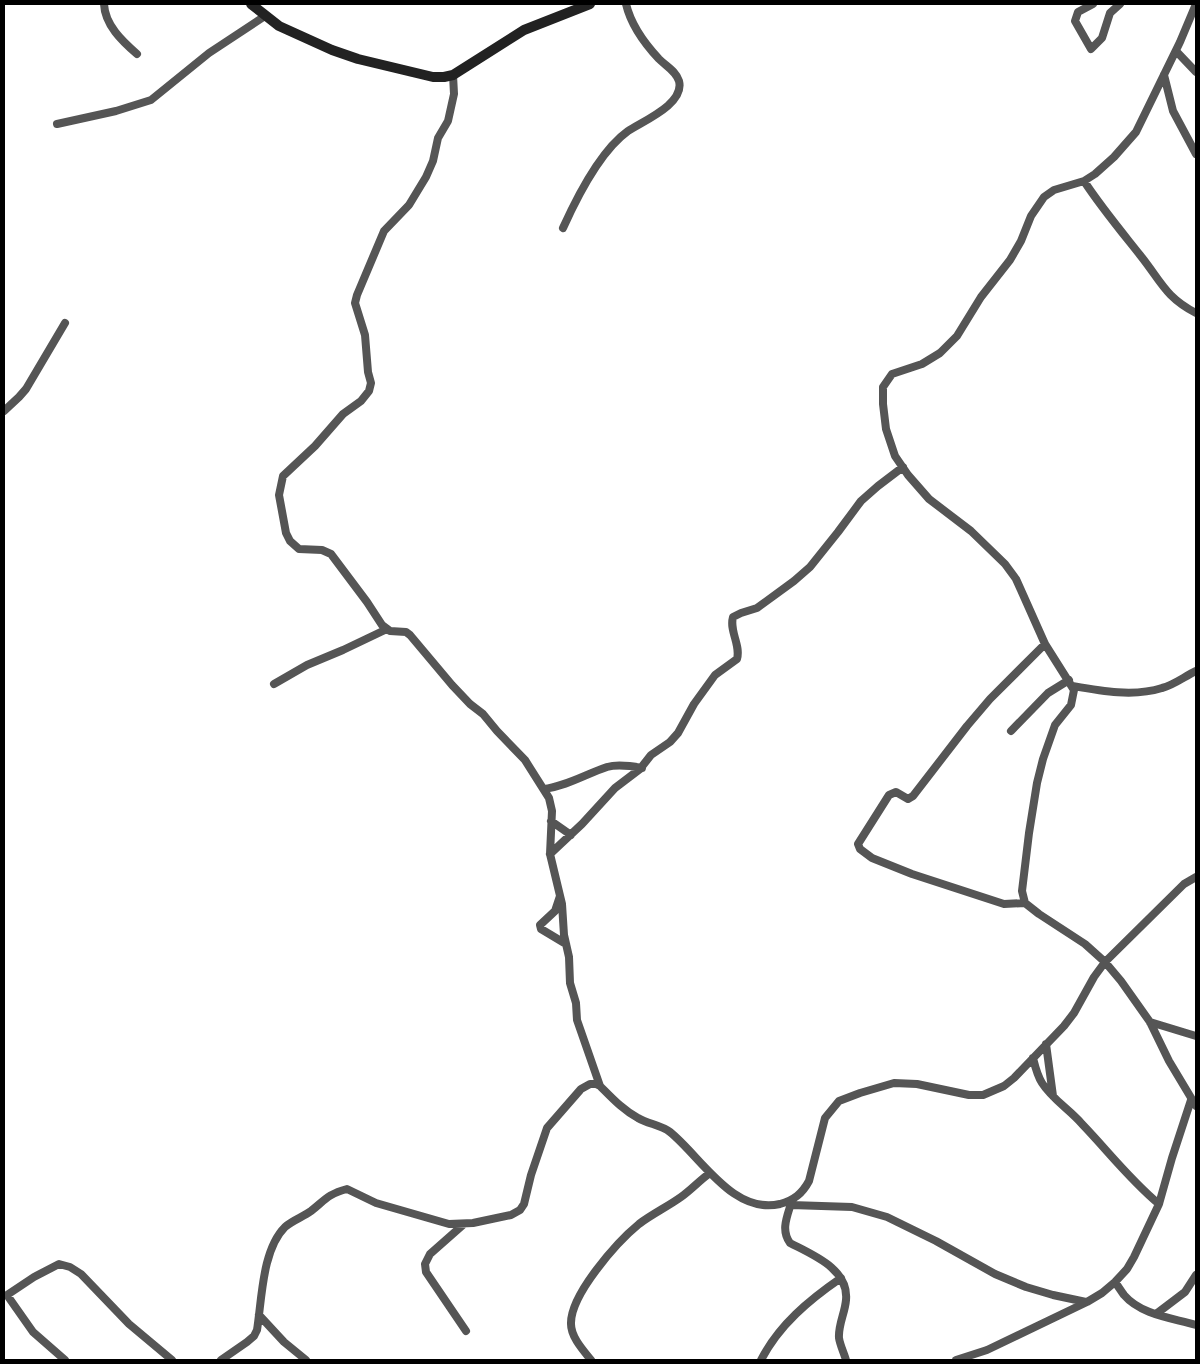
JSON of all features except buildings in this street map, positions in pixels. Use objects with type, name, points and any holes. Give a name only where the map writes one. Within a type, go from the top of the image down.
[{"type":"street","points":[[104,4],[109,24],[137,54]]},
{"type":"street","points":[[251,4],[279,26],[332,50],[358,59],[434,77],[444,77],[453,74],[524,30],[590,4]]},
{"type":"street","points":[[563,228],[575,201],[609,150],[629,131],[664,108],[674,99],[680,89],[677,77],[673,71],[660,60],[640,35],[626,4]]},
{"type":"street","points":[[1093,4],[1078,12],[1075,21],[1091,49],[1102,38],[1110,13],[1120,4]]},
{"type":"street","points":[[956,1360],[987,1350],[1087,1302],[1116,1282],[1131,1263],[1159,1204],[1172,1158],[1194,1103],[1169,1061],[1150,1022],[1105,962],[1079,939],[1039,914],[1026,903],[1022,891],[1023,872],[1037,783],[1052,731],[1071,706],[1074,690],[1045,644],[1016,579],[1005,564],[971,531],[928,499],[895,456],[886,429],[883,387],[886,380],[892,374],[922,364],[940,353],[957,336],[981,297],[1010,260],[1021,241],[1031,216],[1044,197],[1062,186],[1084,181],[1114,157],[1136,132],[1176,51],[1196,4]]},
{"type":"street","points":[[57,124],[116,111],[151,100],[209,53],[265,16]]},
{"type":"street","points":[[1176,51],[1196,72]]},
{"type":"street","points":[[453,74],[454,94],[448,121],[438,138],[426,177],[409,206],[384,231],[357,295],[355,303],[365,336],[368,372],[371,383],[369,391],[361,401],[343,414],[315,446],[283,476],[279,495],[286,532],[290,541],[299,549],[322,550],[331,554],[382,625],[387,629],[406,632],[410,635],[464,698],[483,714],[496,731],[525,760],[544,789],[551,804],[550,854],[564,912],[563,923],[569,957],[570,983],[576,1003],[577,1020],[582,1038],[600,1086]]},
{"type":"street","points":[[1164,75],[1173,111],[1196,154]]},
{"type":"street","points":[[1084,181],[1165,290],[1175,300],[1196,313]]},
{"type":"street","points":[[4,411],[26,389],[65,323]]},
{"type":"street","points":[[550,854],[571,835],[615,788],[642,768],[651,755],[664,748],[674,737],[694,704],[715,675],[737,659],[738,651],[733,628],[733,617],[757,608],[810,567],[861,502],[903,467]]},
{"type":"street","points":[[274,684],[307,665],[387,629]]},
{"type":"street","points":[[1026,903],[1004,904],[912,874],[872,858],[860,849],[858,844],[889,795],[896,792],[908,799],[913,796],[984,706],[1045,644]]},
{"type":"street","points":[[1011,731],[1048,693],[1071,683],[1125,692],[1145,692],[1164,688],[1196,670]]},
{"type":"street","points":[[544,789],[563,785],[606,768],[616,766],[642,768]]},
{"type":"street","points":[[551,821],[571,835]]},
{"type":"street","points":[[846,1360],[840,1340],[840,1329],[846,1299],[841,1278],[831,1267],[790,1243],[787,1239],[785,1221],[792,1203],[805,1189],[809,1181],[825,1118],[839,1101],[894,1083],[912,1084],[969,1095],[983,1095],[1004,1086],[1064,1026],[1105,962],[1184,884],[1195,877],[1196,869]]},
{"type":"street","points":[[560,896],[555,911],[540,925],[541,929],[566,944]]},
{"type":"street","points":[[1150,1022],[1196,1036]]},
{"type":"street","points":[[1046,1044],[1054,1097]]},
{"type":"street","points":[[1033,1058],[1036,1072],[1042,1084],[1081,1122],[1138,1186],[1159,1204]]},
{"type":"street","points":[[221,1360],[254,1336],[257,1330],[266,1264],[281,1233],[292,1221],[310,1212],[327,1196],[347,1189],[376,1203],[449,1224],[464,1224],[511,1216],[520,1210],[524,1204],[531,1175],[547,1128],[596,1073]]},
{"type":"street","points":[[588,1084],[600,1086],[630,1114],[640,1120],[667,1130],[710,1173],[739,1198],[751,1203],[766,1205],[792,1203],[852,1207],[887,1217],[906,1225],[1003,1277],[1053,1295],[1087,1302]]},
{"type":"street","points":[[590,1360],[578,1343],[571,1324],[572,1309],[581,1293],[602,1263],[627,1234],[648,1217],[686,1193],[710,1173]]},
{"type":"street","points":[[464,1224],[430,1254],[425,1264],[426,1272],[466,1331]]},
{"type":"street","points":[[65,1360],[33,1332],[7,1295],[34,1277],[59,1264],[70,1267],[81,1274],[129,1324],[172,1360]]},
{"type":"street","points":[[1156,1314],[1185,1292],[1196,1275]]},
{"type":"street","points":[[761,1360],[768,1345],[802,1308],[841,1278]]},
{"type":"street","points":[[1116,1282],[1124,1295],[1130,1300],[1156,1314],[1196,1325]]},
{"type":"street","points":[[259,1315],[284,1342],[306,1360]]}]
